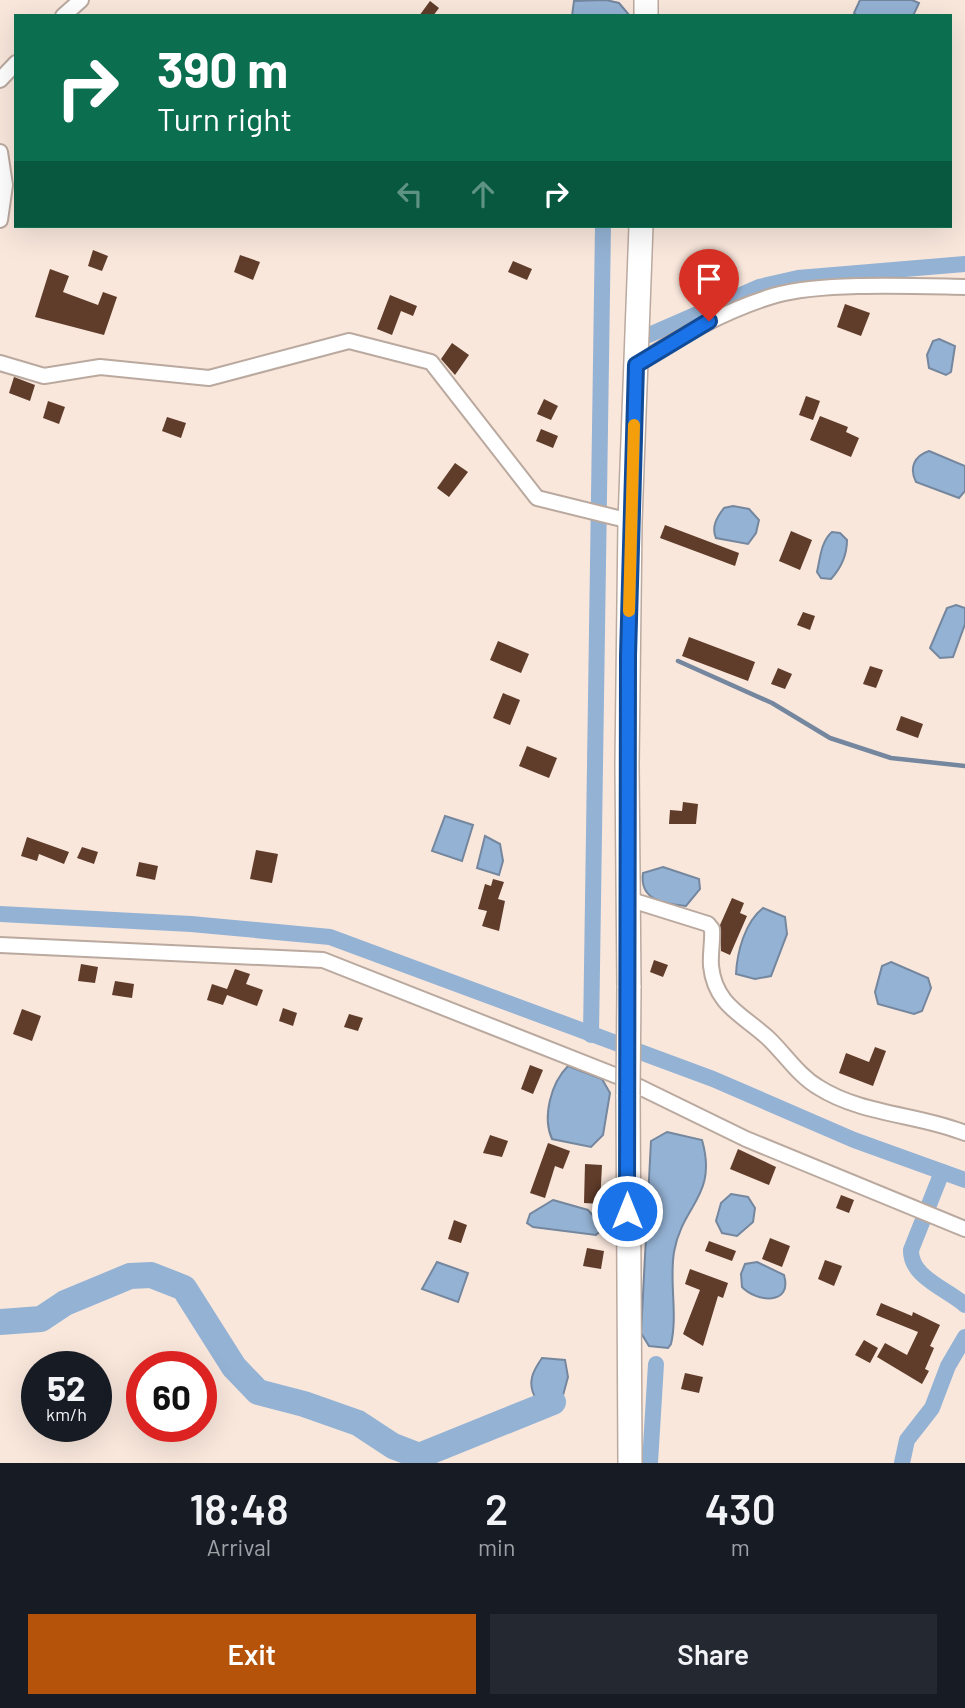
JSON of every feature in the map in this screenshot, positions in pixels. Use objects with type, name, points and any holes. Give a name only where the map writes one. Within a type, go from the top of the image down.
[{"type":"main road","points":[[630,1463],[630,521],[641,228]]},
{"type":"street","points":[[65,14],[81,0]]},
{"type":"street","points":[[0,80],[14,65]]},
{"type":"street","points":[[0,152],[5,185],[0,220]]},
{"type":"street","points":[[636,365],[709,321],[778,295],[835,289],[965,287]]},
{"type":"street","points":[[0,363],[44,376],[100,367],[209,378],[349,341],[431,362],[537,498],[630,521]]},
{"type":"street","points":[[628,899],[708,924],[712,929],[711,968],[720,997],[819,1088],[864,1107],[938,1122],[965,1133]]},
{"type":"street","points":[[0,945],[323,960],[617,1076],[746,1139],[965,1229]]},
{"type":"water","points":[[606,0],[619,3],[628,14],[572,14],[574,1]]},
{"type":"water","points":[[860,0],[912,0],[919,3],[914,14],[854,13]]},
{"type":"water","points":[[939,339],[955,346],[951,372],[946,375],[929,368],[927,355],[933,341]]},
{"type":"water","points":[[929,451],[965,466],[965,491],[959,498],[916,482],[914,463]]},
{"type":"water","points":[[733,506],[749,509],[759,520],[756,533],[748,544],[716,538],[714,526],[717,519],[724,508]]},
{"type":"water","points":[[832,532],[840,533],[847,540],[846,550],[831,579],[821,578],[817,572],[820,556],[825,540]]},
{"type":"water","points":[[956,605],[965,608],[965,624],[953,657],[940,658],[930,648],[947,608]]},
{"type":"water","points":[[445,816],[473,825],[462,861],[432,851]]},
{"type":"water","points":[[485,836],[500,844],[503,861],[499,875],[477,868]]},
{"type":"water","points":[[663,867],[699,879],[700,889],[686,906],[662,902],[649,895],[645,889],[643,873]]},
{"type":"water","points":[[763,908],[785,917],[787,934],[771,976],[755,979],[736,974],[737,965],[747,929]]},
{"type":"water","points":[[891,962],[928,978],[931,988],[922,1011],[914,1014],[878,1004],[875,992],[882,966]]},
{"type":"water","points":[[568,1066],[602,1079],[610,1093],[603,1135],[591,1147],[552,1139],[549,1130],[550,1101],[557,1081]]},
{"type":"water","points":[[667,1132],[702,1140],[706,1159],[706,1175],[702,1188],[678,1236],[674,1252],[674,1321],[668,1348],[649,1346],[641,1333],[651,1141]]},
{"type":"water","points":[[731,1194],[748,1197],[755,1208],[753,1222],[737,1236],[722,1233],[716,1221],[721,1203]]},
{"type":"water","points":[[553,1200],[588,1210],[604,1228],[596,1235],[533,1227],[527,1223],[530,1214]]},
{"type":"water","points":[[437,1262],[468,1273],[458,1302],[422,1289]]},
{"type":"water","points":[[757,1262],[784,1275],[783,1292],[778,1296],[756,1296],[742,1287],[741,1274],[745,1264]]},
{"type":"water","points":[[542,1358],[565,1360],[568,1377],[562,1399],[549,1402],[535,1397],[531,1386],[532,1377]]},
{"type":"building","points":[[430,1],[439,8],[434,14],[420,14]]},
{"type":"building","points":[[93,250],[108,256],[102,271],[88,266]]},
{"type":"building","points":[[240,255],[260,262],[253,280],[234,272]]},
{"type":"building","points":[[513,261],[532,269],[527,280],[508,272]]},
{"type":"building","points":[[50,269],[69,276],[63,292],[98,305],[103,292],[117,297],[104,335],[35,317]]},
{"type":"building","points":[[390,295],[417,306],[413,316],[401,311],[392,335],[377,329]]},
{"type":"building","points":[[845,304],[870,313],[861,336],[837,327]]},
{"type":"building","points":[[452,343],[469,355],[455,375],[441,359]]},
{"type":"building","points":[[14,377],[35,385],[30,401],[9,393]]},
{"type":"building","points":[[806,396],[820,401],[813,420],[799,415]]},
{"type":"building","points":[[544,399],[558,406],[551,420],[537,414]]},
{"type":"building","points":[[48,401],[65,407],[59,424],[43,418]]},
{"type":"building","points":[[820,416],[848,427],[846,432],[859,438],[851,457],[810,440]]},
{"type":"building","points":[[167,417],[186,423],[181,438],[162,431]]},
{"type":"building","points":[[541,429],[558,436],[553,448],[536,441]]},
{"type":"building","points":[[455,463],[468,472],[449,497],[437,488]]},
{"type":"building","points":[[665,525],[739,553],[735,566],[660,538]]},
{"type":"building","points":[[791,531],[812,540],[800,570],[779,561]]},
{"type":"building","points":[[803,612],[815,616],[810,630],[797,625]]},
{"type":"building","points":[[689,637],[755,662],[748,681],[682,656]]},
{"type":"building","points":[[498,641],[529,654],[521,673],[490,660]]},
{"type":"building","points":[[870,666],[883,670],[876,688],[863,684]]},
{"type":"building","points":[[778,668],[792,674],[785,689],[771,684]]},
{"type":"building","points":[[503,693],[520,700],[510,725],[493,718]]},
{"type":"building","points":[[901,716],[923,724],[918,738],[896,730]]},
{"type":"building","points":[[527,746],[557,758],[549,778],[519,766]]},
{"type":"building","points":[[683,802],[698,804],[696,824],[669,824],[670,810],[682,811]]},
{"type":"building","points":[[27,837],[69,852],[64,864],[39,854],[37,861],[21,856]]},
{"type":"building","points":[[82,847],[98,852],[94,864],[77,858]]},
{"type":"building","points":[[256,850],[278,854],[272,883],[250,879]]},
{"type":"building","points":[[139,862],[158,866],[155,880],[136,876]]},
{"type":"building","points":[[493,879],[504,882],[498,899],[505,901],[499,931],[482,926],[487,911],[478,909],[485,884],[491,886]]},
{"type":"building","points":[[732,898],[744,903],[740,913],[747,916],[730,955],[721,951],[720,925]]},
{"type":"building","points":[[654,960],[668,965],[663,977],[650,972]]},
{"type":"building","points":[[81,964],[98,967],[95,983],[78,981]]},
{"type":"building","points":[[235,969],[250,974],[246,984],[263,990],[257,1006],[227,995],[223,1005],[207,1000],[212,984],[227,989]]},
{"type":"building","points":[[115,981],[134,984],[132,998],[112,995]]},
{"type":"building","points":[[283,1008],[297,1013],[293,1026],[279,1021]]},
{"type":"building","points":[[22,1009],[41,1016],[32,1041],[13,1034]]},
{"type":"building","points":[[349,1014],[363,1018],[358,1031],[344,1027]]},
{"type":"building","points":[[875,1047],[886,1051],[873,1086],[839,1073],[846,1053],[869,1062]]},
{"type":"building","points":[[530,1065],[543,1070],[533,1094],[521,1089]]},
{"type":"building","points":[[490,1135],[508,1141],[502,1157],[483,1153]]},
{"type":"building","points":[[548,1143],[570,1151],[563,1169],[555,1166],[545,1198],[530,1193]]},
{"type":"building","points":[[738,1149],[776,1167],[769,1185],[730,1169]]},
{"type":"building","points":[[585,1164],[602,1165],[600,1204],[584,1203]]},
{"type":"building","points":[[841,1195],[854,1200],[849,1213],[836,1208]]},
{"type":"building","points":[[454,1220],[467,1225],[461,1243],[448,1239]]},
{"type":"building","points":[[770,1238],[790,1246],[782,1267],[762,1259]]},
{"type":"building","points":[[709,1241],[736,1251],[732,1261],[705,1251]]},
{"type":"building","points":[[587,1248],[604,1251],[601,1269],[583,1266]]},
{"type":"building","points":[[825,1260],[842,1266],[834,1286],[818,1279]]},
{"type":"building","points":[[690,1269],[728,1283],[723,1298],[718,1296],[703,1346],[683,1334],[700,1290],[685,1284]]},
{"type":"building","points":[[881,1303],[912,1316],[913,1312],[940,1325],[930,1346],[934,1348],[925,1369],[929,1371],[922,1384],[877,1357],[885,1343],[907,1355],[918,1332],[876,1315]]},
{"type":"building","points":[[864,1340],[878,1348],[870,1363],[855,1355]]},
{"type":"building","points":[[685,1373],[703,1377],[699,1393],[681,1389]]},
{"type":"waterway","points":[[591,1035],[603,228]]},
{"type":"waterway","points":[[649,335],[759,287],[798,278],[965,264]]},
{"type":"waterway","points":[[678,661],[772,703],[830,738],[891,758],[965,766]]},
{"type":"waterway","points":[[0,914],[191,924],[330,937],[713,1079],[854,1140],[965,1180]]},
{"type":"waterway","points":[[942,1172],[911,1250],[912,1259],[916,1268],[931,1282],[965,1305]]},
{"type":"waterway","points":[[0,1322],[41,1319],[65,1303],[130,1276],[151,1275],[184,1288],[234,1367],[258,1392],[304,1404],[358,1423],[393,1446],[419,1456],[553,1402]]},
{"type":"waterway","points":[[902,1463],[907,1440],[932,1408],[948,1366],[965,1337]]},
{"type":"waterway","points":[[650,1463],[656,1364]]},
{"type":"slow traffic","points":[[629,611],[634,425]]},
{"type":"route","points":[[627,1211],[628,656],[636,365],[709,321]]}]
